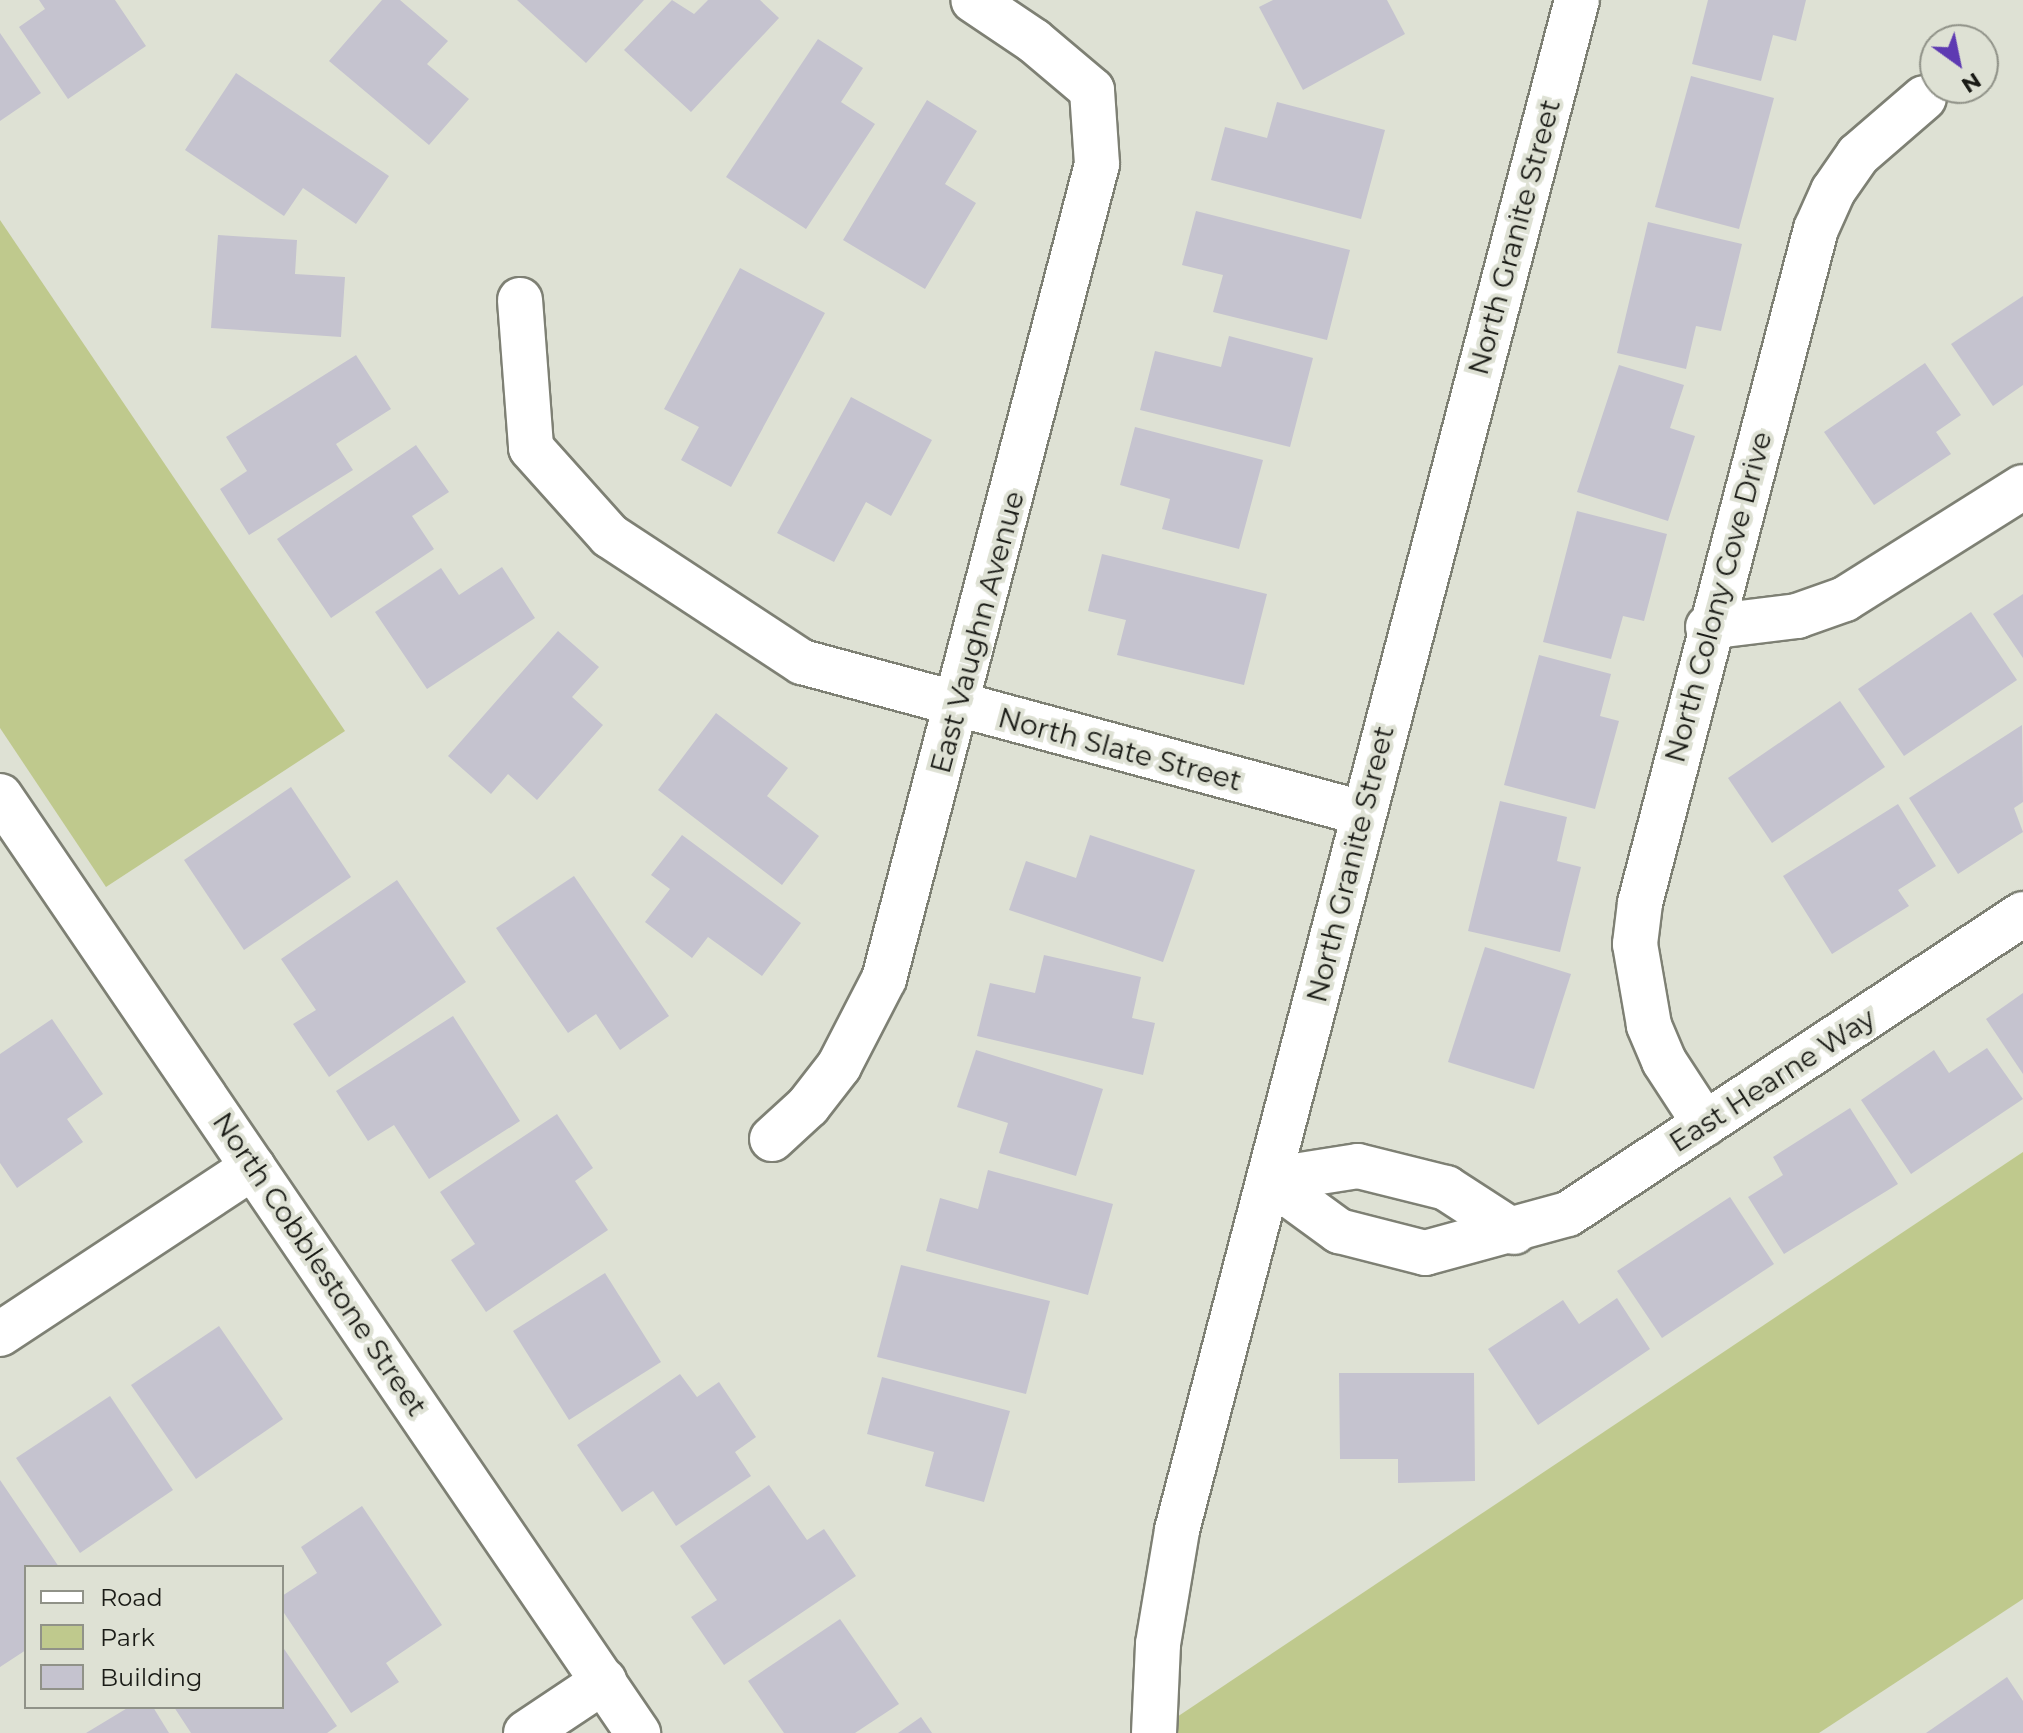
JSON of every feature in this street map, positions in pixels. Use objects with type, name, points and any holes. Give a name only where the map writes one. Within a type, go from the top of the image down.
[{"type":"street","name":"East Vaughn Avenue","points":[[772,1139],[808,1106],[865,1023],[884,979],[958,706],[1097,164],[1092,90],[973,0]]},
{"type":"street","name":"North Granite Street","points":[[1154,1733],[1158,1644],[1177,1530],[1577,0]]},
{"type":"street","name":"North Colony Cove Drive","points":[[1705,1124],[1664,1061],[1649,1025],[1635,944],[1640,903],[1708,627],[1816,229],[1833,191],[1858,155],[1919,102]]},
{"type":"street","name":"North Slate Street","points":[[520,300],[531,448],[610,536],[802,662],[1362,813]]},
{"type":"street","points":[[1708,627],[1797,616],[1845,599],[2023,487]]},
{"type":"street","name":"North Cobblestone Street","points":[[0,796],[638,1733]]},
{"type":"street","name":"East Hearne Way","points":[[1269,1180],[1339,1231],[1425,1253],[1514,1232],[1568,1214],[2023,914]]},
{"type":"street","points":[[1269,1180],[1358,1166],[1446,1188],[1514,1232]]},
{"type":"street","points":[[0,1334],[253,1167]]},
{"type":"street","points":[[526,1733],[604,1681]]},
{"type":"green space","points":[[0,220],[345,731],[106,887],[0,728]]},
{"type":"green space","points":[[2023,1152],[2023,1599],[1819,1733],[1153,1733]]},
{"type":"building","points":[[39,0],[115,0],[146,46],[68,99],[19,27],[45,9]]},
{"type":"building","points":[[382,0],[400,0],[448,41],[427,64],[469,99],[429,145],[329,61]]},
{"type":"building","points":[[517,0],[644,0],[586,63]]},
{"type":"building","points":[[672,0],[694,14],[708,0],[760,0],[779,18],[691,112],[624,50]]},
{"type":"building","points":[[1273,0],[1387,0],[1405,34],[1303,90],[1259,7]]},
{"type":"building","points":[[1708,0],[1806,0],[1796,41],[1773,35],[1761,81],[1692,64]]},
{"type":"building","points":[[0,33],[41,93],[0,121]]},
{"type":"building","points":[[818,39],[863,68],[841,102],[875,124],[806,229],[726,177]]},
{"type":"building","points":[[236,73],[389,176],[356,224],[303,188],[284,216],[185,150]]},
{"type":"building","points":[[1691,76],[1774,98],[1739,229],[1655,207]]},
{"type":"building","points":[[927,100],[977,131],[945,184],[976,203],[925,289],[843,240]]},
{"type":"building","points":[[1277,102],[1385,130],[1361,219],[1211,180],[1225,127],[1267,138]]},
{"type":"building","points":[[1196,211],[1350,250],[1327,340],[1213,312],[1223,275],[1182,265]]},
{"type":"building","points":[[1648,222],[1742,244],[1721,331],[1696,326],[1686,369],[1617,353]]},
{"type":"building","points":[[218,235],[297,240],[295,274],[345,277],[341,337],[211,328]]},
{"type":"building","points":[[740,268],[825,313],[731,487],[681,460],[699,427],[664,409]]},
{"type":"building","points":[[2023,296],[2023,385],[1993,406],[1951,344]]},
{"type":"building","points":[[1229,336],[1313,358],[1290,447],[1140,410],[1155,351],[1221,367]]},
{"type":"building","points":[[356,355],[391,409],[336,444],[353,470],[249,535],[220,489],[247,471],[226,437]]},
{"type":"building","points":[[1925,363],[1961,415],[1936,432],[1951,454],[1874,505],[1824,432]]},
{"type":"building","points":[[1619,365],[1684,385],[1670,428],[1695,436],[1668,521],[1577,492]]},
{"type":"building","points":[[851,397],[932,440],[891,516],[866,502],[834,562],[777,533]]},
{"type":"building","points":[[1135,427],[1263,460],[1239,549],[1162,529],[1170,499],[1120,485]]},
{"type":"building","points":[[416,445],[449,492],[412,516],[434,549],[331,618],[277,539]]},
{"type":"building","points":[[1577,511],[1667,534],[1644,621],[1623,616],[1611,659],[1543,642]]},
{"type":"building","points":[[1102,554],[1267,594],[1244,685],[1117,655],[1126,620],[1088,611]]},
{"type":"building","points":[[502,567],[535,618],[427,689],[375,612],[441,568],[459,595]]},
{"type":"building","points":[[2023,594],[2023,658],[1993,614]]},
{"type":"building","points":[[1971,612],[2017,680],[1904,756],[1858,689]]},
{"type":"building","points":[[558,631],[599,667],[572,697],[603,725],[537,800],[508,774],[491,794],[448,756]]},
{"type":"building","points":[[1539,655],[1611,674],[1600,716],[1619,721],[1595,809],[1504,785]]},
{"type":"building","points":[[1840,701],[1885,767],[1772,843],[1728,778]]},
{"type":"building","points":[[716,713],[788,768],[767,796],[819,836],[782,885],[658,790]]},
{"type":"building","points":[[2022,725],[2023,802],[2014,808],[2023,832],[1958,874],[1909,798]]},
{"type":"building","points":[[291,787],[351,877],[244,950],[184,860]]},
{"type":"building","points":[[1500,801],[1567,817],[1557,861],[1581,867],[1560,952],[1468,931]]},
{"type":"building","points":[[1898,804],[1936,866],[1898,890],[1909,906],[1832,954],[1783,876]]},
{"type":"building","points":[[682,835],[801,923],[762,976],[708,937],[692,958],[645,922],[670,889],[651,875]]},
{"type":"building","points":[[1090,835],[1195,870],[1163,962],[1009,910],[1026,861],[1076,878]]},
{"type":"building","points":[[574,876],[669,1016],[620,1050],[596,1014],[568,1033],[496,928]]},
{"type":"building","points":[[397,880],[466,982],[329,1077],[293,1024],[316,1010],[281,959]]},
{"type":"building","points":[[1485,947],[1571,974],[1534,1089],[1448,1062]]},
{"type":"building","points":[[1044,955],[1141,977],[1132,1018],[1155,1023],[1143,1075],[977,1036],[990,983],[1035,993]]},
{"type":"building","points":[[2023,993],[2023,1074],[1986,1019]]},
{"type":"building","points":[[453,1016],[520,1121],[429,1179],[394,1125],[368,1141],[336,1091]]},
{"type":"building","points":[[52,1019],[103,1094],[67,1119],[83,1142],[17,1188],[0,1163],[0,1054]]},
{"type":"building","points":[[1987,1048],[2023,1099],[1911,1174],[1861,1100],[1934,1050],[1949,1073]]},
{"type":"building","points":[[976,1050],[1103,1089],[1076,1176],[999,1153],[1008,1123],[957,1107]]},
{"type":"building","points":[[1850,1108],[1898,1184],[1784,1254],[1748,1197],[1783,1175],[1773,1157]]},
{"type":"building","points":[[557,1114],[593,1168],[575,1181],[608,1230],[486,1312],[451,1260],[475,1244],[440,1192]]},
{"type":"building","points":[[988,1170],[1113,1204],[1088,1295],[926,1251],[940,1198],[978,1209]]},
{"type":"building","points":[[1730,1197],[1774,1264],[1662,1338],[1617,1271]]},
{"type":"building","points":[[901,1265],[1050,1301],[1026,1394],[877,1357]]},
{"type":"building","points":[[605,1273],[661,1362],[569,1420],[513,1331]]},
{"type":"building","points":[[1617,1298],[1650,1349],[1538,1425],[1488,1349],[1563,1300],[1579,1324]]},
{"type":"building","points":[[219,1326],[283,1419],[196,1479],[131,1385]]},
{"type":"building","points":[[1339,1373],[1474,1373],[1475,1481],[1398,1483],[1398,1459],[1340,1459]]},
{"type":"building","points":[[680,1374],[697,1397],[719,1382],[756,1437],[735,1452],[751,1476],[676,1526],[653,1491],[622,1512],[577,1445]]},
{"type":"building","points":[[882,1377],[1010,1411],[984,1502],[925,1486],[934,1452],[867,1434]]},
{"type":"building","points":[[110,1396],[173,1490],[80,1553],[16,1458]]},
{"type":"building","points":[[0,1480],[58,1565],[24,1565],[24,1651],[0,1667]]},
{"type":"building","points":[[769,1485],[807,1540],[824,1529],[856,1576],[724,1665],[691,1617],[717,1600],[680,1546]]},
{"type":"building","points":[[362,1506],[442,1625],[386,1663],[399,1682],[351,1713],[284,1613],[284,1595],[317,1573],[301,1547]]},
{"type":"building","points":[[840,1619],[899,1704],[855,1733],[784,1733],[748,1681]]},
{"type":"building","points":[[284,1649],[337,1726],[327,1733],[191,1733],[175,1709],[284,1709]]},
{"type":"building","points":[[2007,1677],[2023,1701],[2023,1733],[1926,1733]]},
{"type":"building","points":[[126,1709],[154,1709],[169,1733],[86,1733]]},
{"type":"building","points":[[921,1717],[932,1733],[898,1733]]}]
